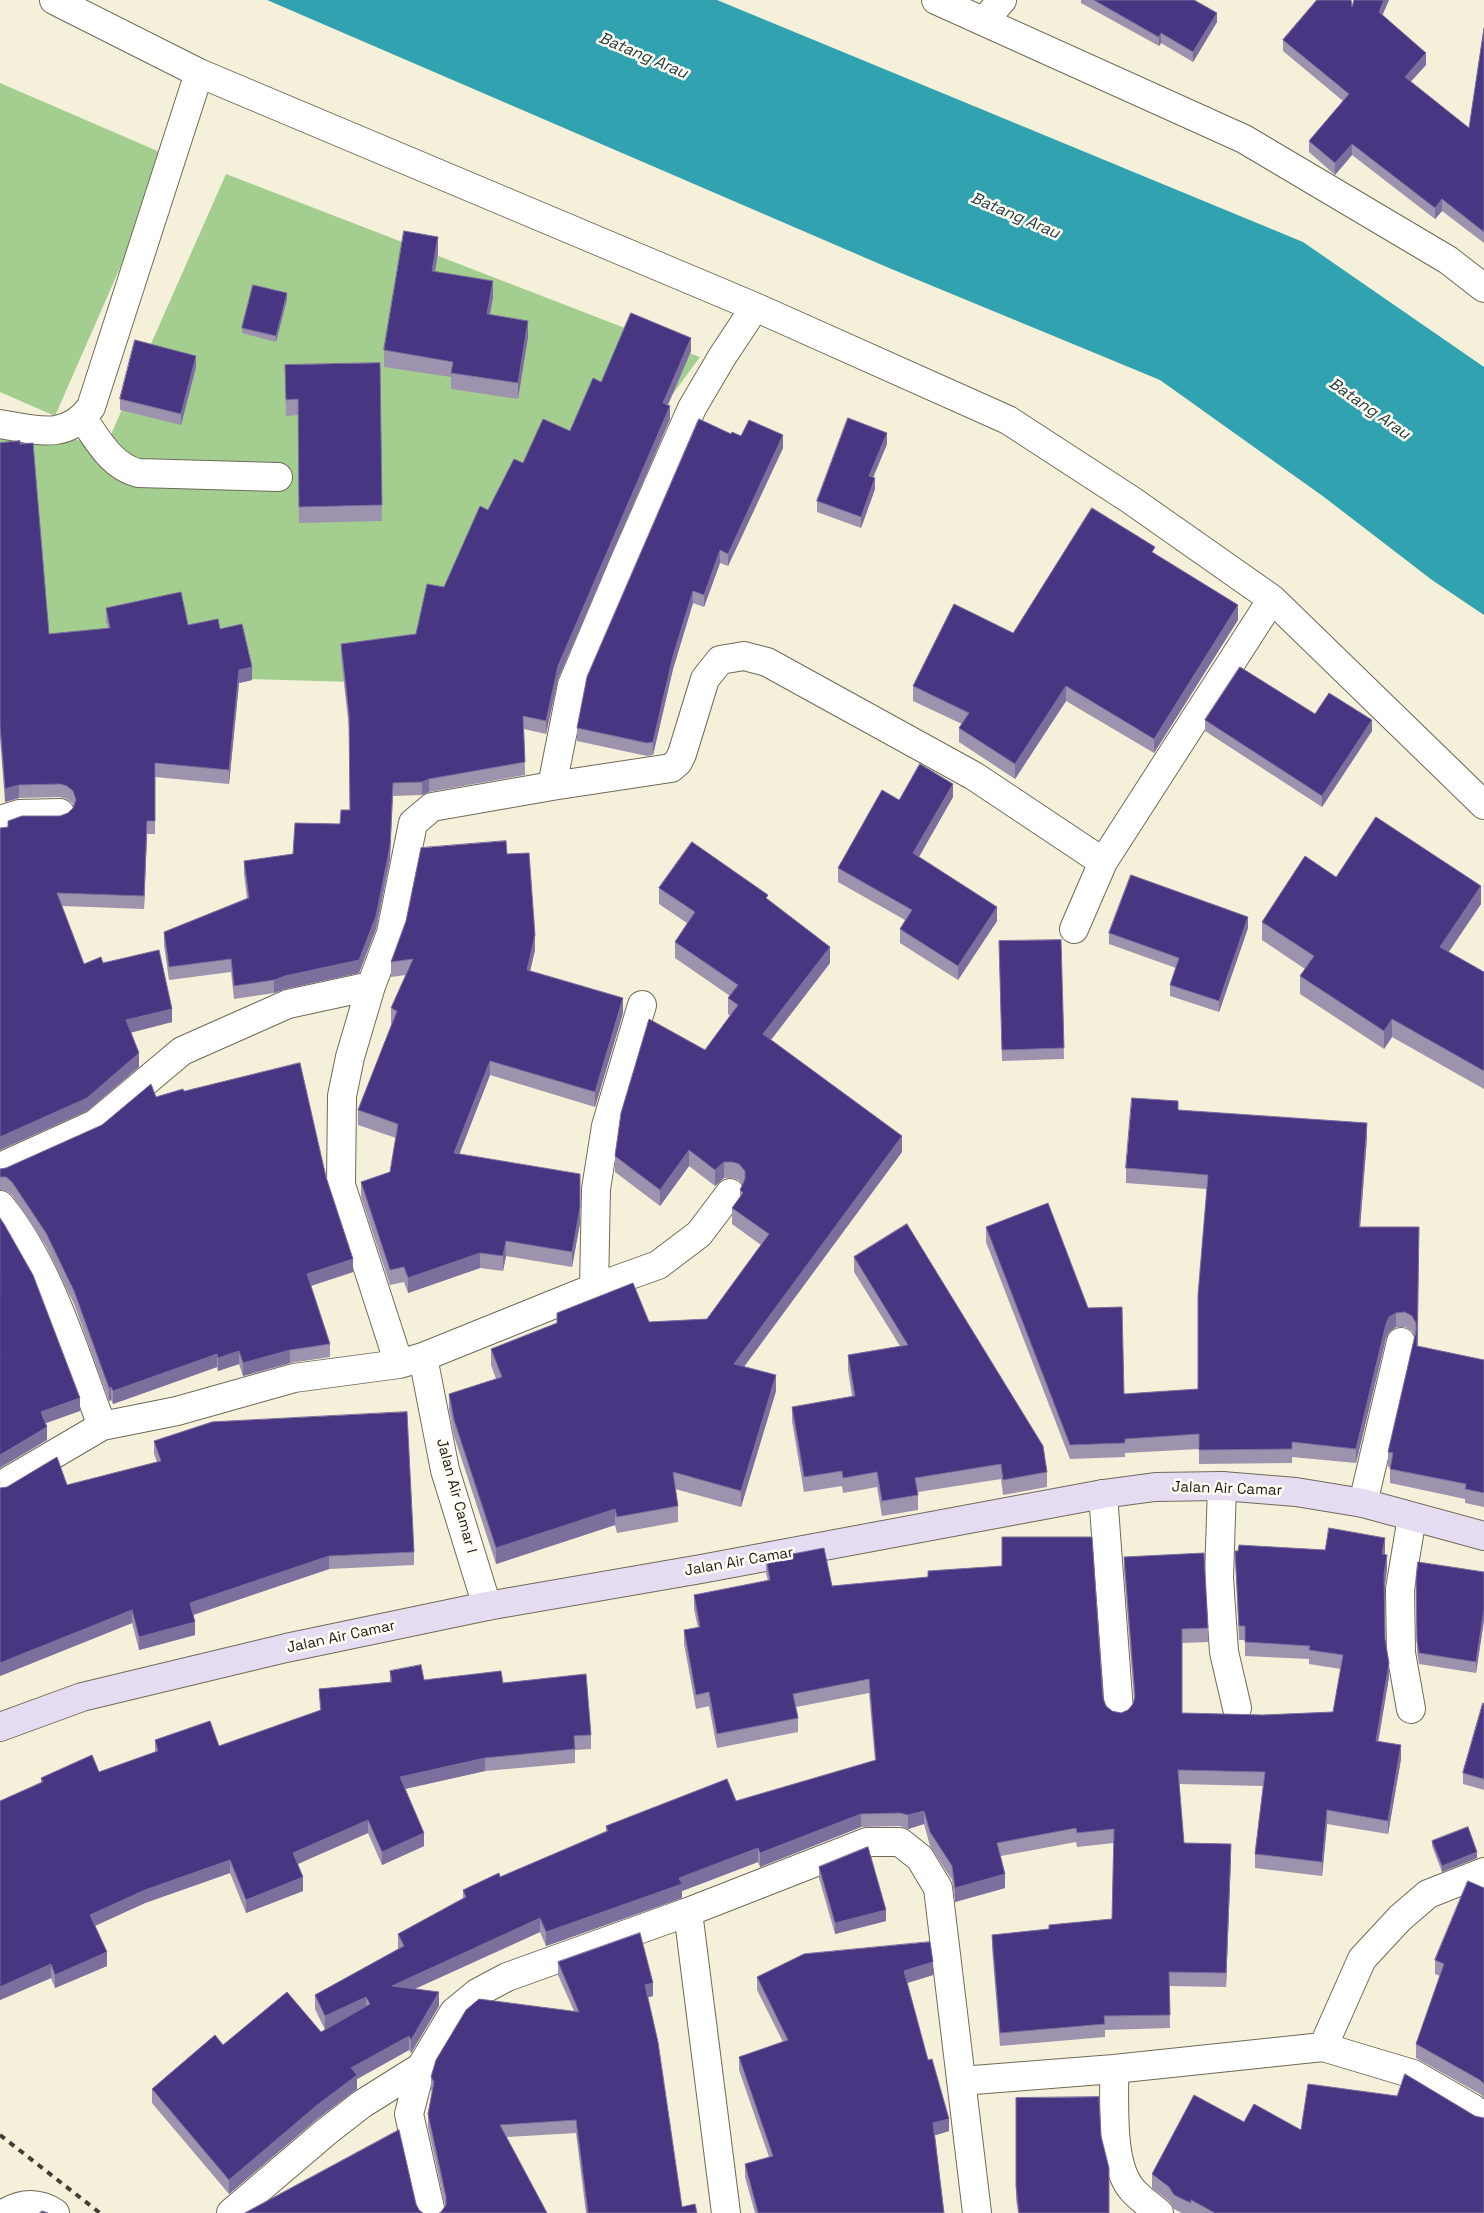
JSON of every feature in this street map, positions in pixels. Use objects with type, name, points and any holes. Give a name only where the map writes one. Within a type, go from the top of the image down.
[{"type":"main road","name":"Jalan Air Camar","points":[[0,1727],[82,1697],[286,1648],[487,1606],[700,1570],[1102,1494],[1155,1487],[1222,1486],[1296,1492],[1363,1503],[1484,1536]]},
{"type":"street","points":[[54,0],[199,73],[755,307],[1008,420],[1131,500],[1272,599],[1484,805]]},
{"type":"street","points":[[936,0],[1244,139],[1448,260],[1484,288]]},
{"type":"street","points":[[984,21],[1002,0]]},
{"type":"street","points":[[0,424],[46,431],[70,426],[83,419],[91,407],[199,73]]},
{"type":"street","points":[[552,786],[572,684],[692,408],[722,357],[755,307]]},
{"type":"street","points":[[83,419],[111,458],[127,470],[138,473],[278,477]]},
{"type":"street","points":[[1074,929],[1103,862],[1272,599]]},
{"type":"street","name":"Jalan Air Camar I","points":[[487,1606],[411,1360],[341,1185],[342,1096],[350,1057],[371,986],[391,933],[413,823],[432,808],[552,786],[671,768],[678,762],[682,754],[705,679],[720,660],[744,656],[767,662],[974,776],[1103,862]]},
{"type":"street","points":[[0,820],[19,814],[60,813]]},
{"type":"street","points":[[0,1167],[96,1124],[182,1051],[288,1004],[371,986]]},
{"type":"street","points":[[594,1288],[596,1189],[606,1126],[642,1005]]},
{"type":"street","points":[[0,1486],[102,1426],[177,1411],[294,1378],[411,1360],[594,1288],[658,1265],[699,1234],[730,1193]]},
{"type":"street","points":[[5,1220],[49,1286],[102,1426]]},
{"type":"street","points":[[1363,1503],[1401,1342]]},
{"type":"street","points":[[1222,1486],[1219,1578],[1224,1652],[1237,1708]]},
{"type":"street","points":[[1102,1494],[1119,1711]]},
{"type":"street","points":[[1411,1709],[1401,1653],[1400,1589],[1412,1517]]},
{"type":"street","points":[[431,2213],[409,2114],[421,2067],[454,2012],[477,1994],[507,1977],[688,1912],[867,1842],[900,1842],[920,1858],[938,1888],[977,2213]]},
{"type":"street","points":[[1323,2047],[1362,1959],[1400,1918],[1428,1894],[1484,1872]]},
{"type":"street","points":[[688,1912],[726,2213]]},
{"type":"street","points":[[962,2081],[1114,2069],[1323,2047],[1414,2074],[1484,2117]]},
{"type":"street","points":[[231,2213],[333,2126],[362,2104],[421,2067]]},
{"type":"street","points":[[1114,2069],[1116,2142],[1122,2170],[1130,2187],[1159,2213]]},
{"type":"street","points":[[5,2213],[21,2205],[31,2204],[44,2206],[55,2213]]},
{"type":"green space","points":[[0,83],[169,156],[55,416],[0,392]]},
{"type":"green space","points":[[226,174],[700,357],[459,685],[0,672],[0,418],[105,448]]},
{"type":"water","name":"Batang Arau","points":[[267,0],[717,0],[1303,242],[1484,367],[1484,615],[1432,580],[1324,497],[1160,380],[889,268]]},
{"type":"building","points":[[1094,0],[1194,0],[1217,13],[1193,52],[1161,33],[1159,37]]},
{"type":"building","points":[[1317,0],[1351,0],[1352,7],[1354,0],[1384,0],[1379,12],[1426,53],[1405,77],[1469,128],[1484,28],[1484,232],[1442,199],[1435,208],[1352,144],[1335,163],[1309,141],[1349,94],[1283,40]]},
{"type":"building","points":[[404,231],[438,237],[432,271],[493,281],[487,314],[528,321],[518,383],[451,373],[453,362],[384,350]]},
{"type":"building","points":[[253,285],[287,293],[276,336],[242,328]]},
{"type":"building","points":[[631,313],[691,338],[663,403],[670,406],[558,666],[546,721],[523,716],[525,762],[429,779],[422,782],[393,783],[390,846],[376,916],[359,960],[274,980],[234,986],[231,959],[169,967],[164,932],[249,898],[244,861],[293,854],[295,823],[340,824],[341,810],[350,810],[349,715],[341,644],[416,634],[427,584],[444,587],[480,506],[488,510],[514,459],[523,463],[543,419],[570,431],[593,378],[601,382]]},
{"type":"building","points":[[135,340],[196,356],[181,414],[120,399]]},
{"type":"building","points":[[380,363],[382,505],[299,507],[298,399],[286,400],[285,365]]},
{"type":"building","points":[[848,418],[887,433],[869,476],[875,478],[861,517],[817,501]]},
{"type":"building","points":[[699,419],[731,434],[732,432],[741,436],[749,420],[783,435],[728,554],[720,550],[704,595],[693,591],[673,656],[653,742],[647,743],[577,728],[587,677]]},
{"type":"building","points":[[20,441],[20,444],[33,443],[49,634],[110,628],[106,608],[181,592],[188,625],[218,619],[220,629],[242,624],[252,667],[239,670],[229,770],[155,763],[155,821],[147,821],[144,896],[57,893],[84,964],[101,957],[103,963],[159,950],[172,1009],[126,1020],[139,1053],[87,1098],[0,1137],[0,828],[8,827],[8,821],[22,816],[60,816],[68,813],[73,808],[76,800],[73,791],[67,786],[60,784],[19,785],[5,789],[0,725],[0,443]]},
{"type":"building","points":[[1092,508],[1155,547],[1152,552],[1238,605],[1154,739],[1066,686],[1015,764],[959,728],[969,713],[913,686],[954,604],[1013,633]]},
{"type":"building","points":[[1240,667],[1315,714],[1329,693],[1372,720],[1322,796],[1205,720]]},
{"type":"building","points":[[920,764],[953,784],[913,853],[997,907],[958,966],[900,929],[912,910],[838,868],[882,790],[899,800]]},
{"type":"building","points":[[1376,817],[1481,886],[1440,947],[1484,972],[1484,1071],[1392,1019],[1384,1031],[1300,976],[1314,956],[1262,922],[1305,856],[1336,877]]},
{"type":"building","points":[[506,841],[507,854],[529,853],[535,935],[527,970],[623,998],[595,1092],[490,1061],[454,1153],[580,1174],[580,1208],[572,1252],[506,1241],[503,1256],[480,1253],[408,1278],[404,1267],[390,1270],[361,1182],[390,1172],[398,1124],[358,1110],[397,1011],[391,1008],[413,959],[391,962],[406,921],[421,848]]},
{"type":"building","points":[[692,842],[768,895],[766,898],[830,947],[763,1034],[902,1136],[734,1364],[776,1375],[741,1491],[673,1472],[678,1506],[617,1517],[615,1509],[496,1548],[454,1420],[449,1394],[502,1377],[491,1349],[557,1323],[557,1313],[633,1283],[649,1322],[707,1319],[769,1234],[732,1208],[743,1193],[740,1190],[745,1179],[745,1171],[739,1164],[724,1162],[715,1170],[689,1150],[660,1190],[615,1156],[621,1113],[649,1019],[705,1050],[738,1005],[728,998],[738,985],[675,942],[695,912],[659,888]]},
{"type":"building","points":[[1131,875],[1248,917],[1219,1001],[1170,985],[1179,958],[1109,933]]},
{"type":"building","points":[[1061,940],[1064,1048],[1002,1050],[999,941]]},
{"type":"building","points":[[300,1063],[326,1177],[353,1259],[307,1274],[330,1344],[290,1350],[243,1363],[239,1351],[218,1358],[217,1354],[113,1391],[111,1387],[109,1388],[74,1291],[46,1233],[12,1182],[6,1177],[0,1177],[0,1169],[102,1125],[151,1084],[156,1097],[183,1089],[184,1091]]},
{"type":"building","points":[[1132,1098],[1178,1101],[1178,1110],[1367,1123],[1359,1227],[1419,1227],[1417,1346],[1484,1360],[1484,1493],[1465,1489],[1466,1484],[1390,1469],[1393,1453],[1388,1452],[1416,1331],[1416,1323],[1412,1316],[1405,1312],[1396,1313],[1389,1317],[1386,1324],[1356,1449],[1292,1442],[1292,1449],[1199,1450],[1199,1434],[1125,1439],[1125,1443],[1070,1445],[986,1227],[1048,1203],[1088,1308],[1122,1307],[1124,1394],[1198,1389],[1198,1295],[1208,1175],[1126,1168]]},
{"type":"building","points":[[0,1218],[33,1275],[80,1398],[41,1412],[47,1427],[0,1455]]},
{"type":"building","points":[[907,1224],[1043,1446],[1047,1472],[1003,1480],[1001,1464],[915,1478],[918,1495],[882,1501],[877,1472],[843,1478],[842,1471],[804,1477],[792,1407],[855,1396],[848,1355],[908,1345],[854,1257]]},
{"type":"building","points":[[407,1412],[414,1552],[329,1556],[190,1603],[195,1622],[139,1637],[132,1610],[0,1663],[0,1488],[7,1487],[57,1457],[67,1485],[161,1461],[154,1441],[212,1422]]},
{"type":"building","points":[[1329,1528],[1385,1538],[1382,1554],[1387,1555],[1384,1575],[1385,1639],[1389,1663],[1376,1741],[1401,1745],[1388,1821],[1327,1810],[1322,1862],[1255,1854],[1265,1772],[1178,1770],[1184,1843],[1231,1844],[1226,1973],[1169,1972],[1170,2015],[1104,2016],[1105,2024],[1000,2033],[992,1935],[1049,1929],[1049,1925],[1112,1919],[1114,1829],[1077,1833],[1076,1828],[997,1843],[1005,1874],[955,1888],[952,1866],[930,1832],[924,1811],[908,1815],[900,1813],[861,1814],[760,1853],[758,1848],[679,1878],[682,1884],[546,1932],[540,1918],[392,1986],[439,1992],[411,2040],[409,2036],[351,2068],[357,2075],[316,2106],[229,2180],[152,2089],[215,2035],[223,2045],[287,1992],[321,2032],[370,2004],[366,1997],[325,2016],[315,1995],[404,1946],[398,1934],[466,1897],[463,1890],[499,1873],[500,1877],[608,1831],[606,1826],[727,1779],[736,1801],[876,1760],[869,1679],[793,1694],[798,1718],[717,1734],[709,1692],[696,1695],[684,1630],[700,1627],[694,1595],[770,1580],[766,1559],[824,1548],[832,1586],[928,1577],[928,1571],[1002,1566],[1002,1537],[1092,1537],[1103,1698],[1106,1706],[1112,1711],[1121,1713],[1128,1710],[1133,1704],[1135,1696],[1124,1557],[1204,1553],[1208,1628],[1182,1629],[1182,1713],[1263,1715],[1333,1712],[1343,1655],[1309,1650],[1310,1646],[1245,1642],[1245,1626],[1239,1626],[1235,1551],[1238,1551],[1239,1545],[1325,1550]]},
{"type":"building","points":[[1418,1562],[1484,1572],[1484,1609],[1476,1662],[1419,1653],[1417,1641],[1416,1579]]},
{"type":"building","points":[[421,1665],[424,1680],[501,1671],[503,1683],[586,1674],[591,1735],[574,1736],[575,1749],[485,1758],[400,1777],[424,1833],[382,1852],[368,1820],[293,1853],[303,1877],[246,1900],[230,1860],[145,1890],[90,1915],[107,1952],[55,1975],[51,1964],[0,1987],[0,1801],[43,1782],[41,1778],[92,1755],[99,1772],[158,1751],[155,1740],[210,1721],[219,1746],[321,1710],[319,1689],[392,1682],[390,1671]]},
{"type":"building","points":[[1484,1704],[1484,1779],[1463,1773]]},
{"type":"building","points":[[1468,1827],[1477,1852],[1442,1866],[1432,1841]]},
{"type":"building","points":[[868,1847],[886,1910],[835,1923],[819,1867]]},
{"type":"building","points":[[1468,1881],[1484,1888],[1484,2084],[1416,2044],[1444,1964],[1435,1960]]},
{"type":"building","points":[[640,1933],[653,1983],[645,1985],[658,2042],[682,2207],[695,2204],[697,2213],[588,2213],[576,2120],[500,2125],[547,2213],[439,2213],[446,2205],[446,2197],[428,2114],[434,2082],[431,2077],[436,2060],[466,2010],[479,1999],[579,2012],[558,1962]]},
{"type":"building","points":[[930,1942],[933,1962],[904,1971],[928,2060],[932,2059],[949,2119],[933,2123],[944,2213],[758,2213],[745,2164],[773,2156],[739,2057],[788,2040],[757,1977],[804,1954]]},
{"type":"building","points":[[1405,2074],[1475,2116],[1484,2118],[1484,2213],[1215,2213],[1191,2200],[1191,2203],[1174,2195],[1169,2187],[1152,2174],[1194,2095],[1244,2122],[1254,2104],[1301,2130],[1308,2084],[1397,2096]]},
{"type":"building","points":[[1099,2097],[1101,2136],[1109,2168],[1109,2213],[1019,2213],[1016,2186],[1016,2098]]},
{"type":"building","points":[[399,2130],[416,2204],[423,2213],[245,2213]]},
{"type":"railway","points":[[0,2135],[100,2213]]}]
